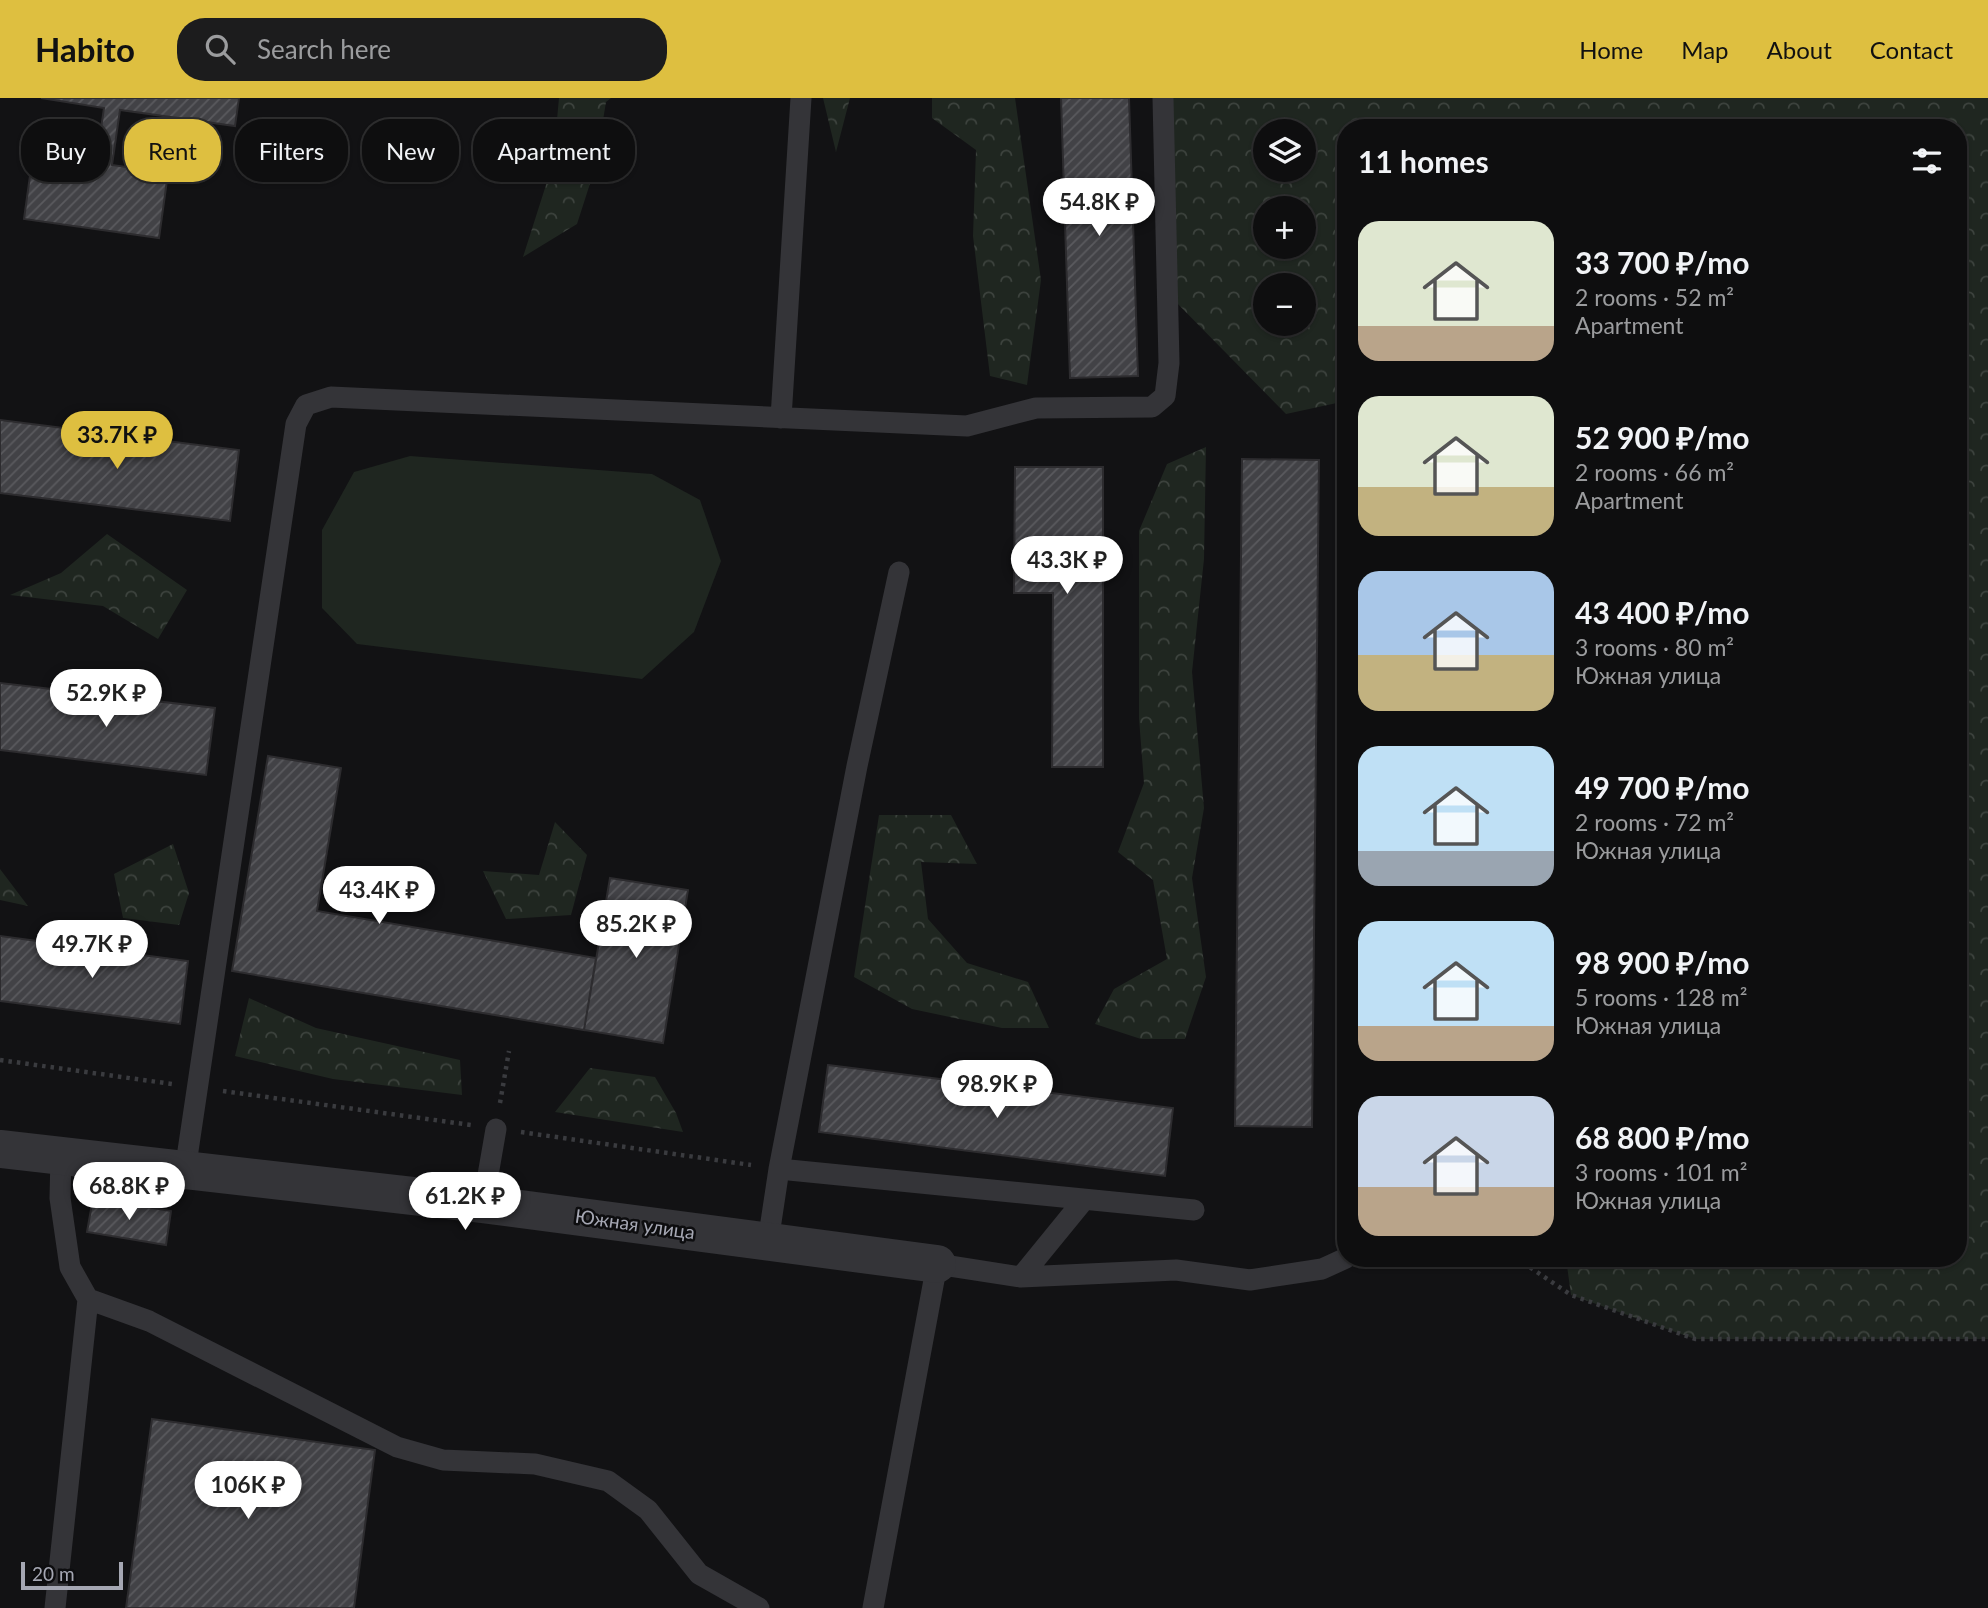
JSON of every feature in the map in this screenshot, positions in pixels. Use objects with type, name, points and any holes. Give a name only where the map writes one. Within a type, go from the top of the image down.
[{"type":"street","name":"Южная улица","points":[[0,1149],[483,1204],[937,1264]]},
{"type":"lane","points":[[782,418],[800,98]]},
{"type":"lane","points":[[185,1171],[296,424],[306,405],[331,397],[967,426],[1036,408],[1152,407],[1165,396],[1168,363],[1163,98]]},
{"type":"lane","points":[[768,1242],[779,1169],[857,766],[899,572]]},
{"type":"lane","points":[[483,1204],[496,1129]]},
{"type":"lane","points":[[55,1608],[88,1299],[70,1267],[60,1198],[61,1156]]},
{"type":"lane","points":[[779,1169],[1194,1210]]},
{"type":"lane","points":[[1021,1277],[1083,1201]]},
{"type":"lane","points":[[873,1608],[937,1264],[1021,1277],[1176,1270],[1250,1280],[1322,1269],[1337,1262]]},
{"type":"lane","points":[[88,1299],[149,1321],[397,1447],[443,1460],[535,1464],[608,1481],[648,1510],[699,1574],[759,1608]]},
{"type":"path","points":[[496,1129],[509,1051]]},
{"type":"path","points":[[0,1060],[779,1169]]},
{"type":"path","points":[[1529,1267],[1571,1295],[1695,1339],[1988,1339]]},
{"type":"green space","points":[[559,98],[611,98],[606,102],[603,119],[557,119]]},
{"type":"green space","points":[[823,98],[850,98],[836,152]]},
{"type":"green space","points":[[932,98],[1015,98],[1041,280],[1027,385],[990,376],[973,236],[976,150],[932,118]]},
{"type":"green space","points":[[1169,98],[1988,98],[1988,1339],[1695,1339],[1571,1295],[1567,1267],[1967,1267],[1967,119],[1337,119],[1337,403],[1286,414],[1171,297]]},
{"type":"green space","points":[[547,182],[590,182],[577,224],[523,257]]},
{"type":"green space","points":[[1206,447],[1204,559],[1192,672],[1204,808],[1192,878],[1206,977],[1185,1039],[1141,1039],[1095,1024],[1114,989],[1167,959],[1153,880],[1118,852],[1144,783],[1139,718],[1139,531],[1167,464]]},
{"type":"green space","points":[[410,456],[652,474],[700,500],[721,561],[694,632],[642,679],[357,644],[322,608],[322,530],[354,472]]},
{"type":"green space","points":[[107,534],[187,590],[158,639],[103,606],[10,595],[61,573]]},
{"type":"green space","points":[[879,815],[951,815],[977,864],[921,862],[928,919],[967,963],[1028,982],[1049,1028],[1002,1028],[912,1009],[854,977]]},
{"type":"green space","points":[[555,822],[587,855],[571,915],[506,919],[483,871],[539,875]]},
{"type":"green space","points":[[173,844],[189,893],[179,925],[123,918],[114,874]]},
{"type":"green space","points":[[0,869],[28,906],[0,900]]},
{"type":"green space","points":[[249,998],[316,1028],[460,1060],[462,1095],[333,1079],[235,1056]]},
{"type":"green space","points":[[590,1068],[655,1077],[676,1113],[683,1132],[555,1112]]},
{"type":"building","points":[[41,98],[239,98],[235,126],[221,124],[221,119],[185,119],[120,110],[112,165],[124,167],[124,182],[167,182],[159,238],[24,219],[29,182],[110,182],[110,119],[102,119],[104,108]]},
{"type":"building","points":[[1061,98],[1129,98],[1138,376],[1070,378]]},
{"type":"building","points":[[0,420],[239,450],[230,521],[0,493]]},
{"type":"building","points":[[1242,459],[1319,460],[1312,1127],[1235,1126]]},
{"type":"building","points":[[1015,467],[1103,467],[1103,767],[1052,767],[1053,593],[1014,593]]},
{"type":"building","points":[[0,683],[215,708],[206,775],[0,750]]},
{"type":"building","points":[[268,756],[341,768],[317,911],[596,958],[584,1030],[232,971]]},
{"type":"building","points":[[610,878],[688,890],[663,1043],[584,1030]]},
{"type":"building","points":[[0,936],[188,961],[180,1024],[0,1001]]},
{"type":"building","points":[[828,1065],[1173,1108],[1165,1176],[819,1132]]},
{"type":"building","points":[[93,1198],[171,1211],[166,1245],[87,1232]]},
{"type":"building","points":[[152,1419],[375,1450],[354,1608],[126,1608]]}]
